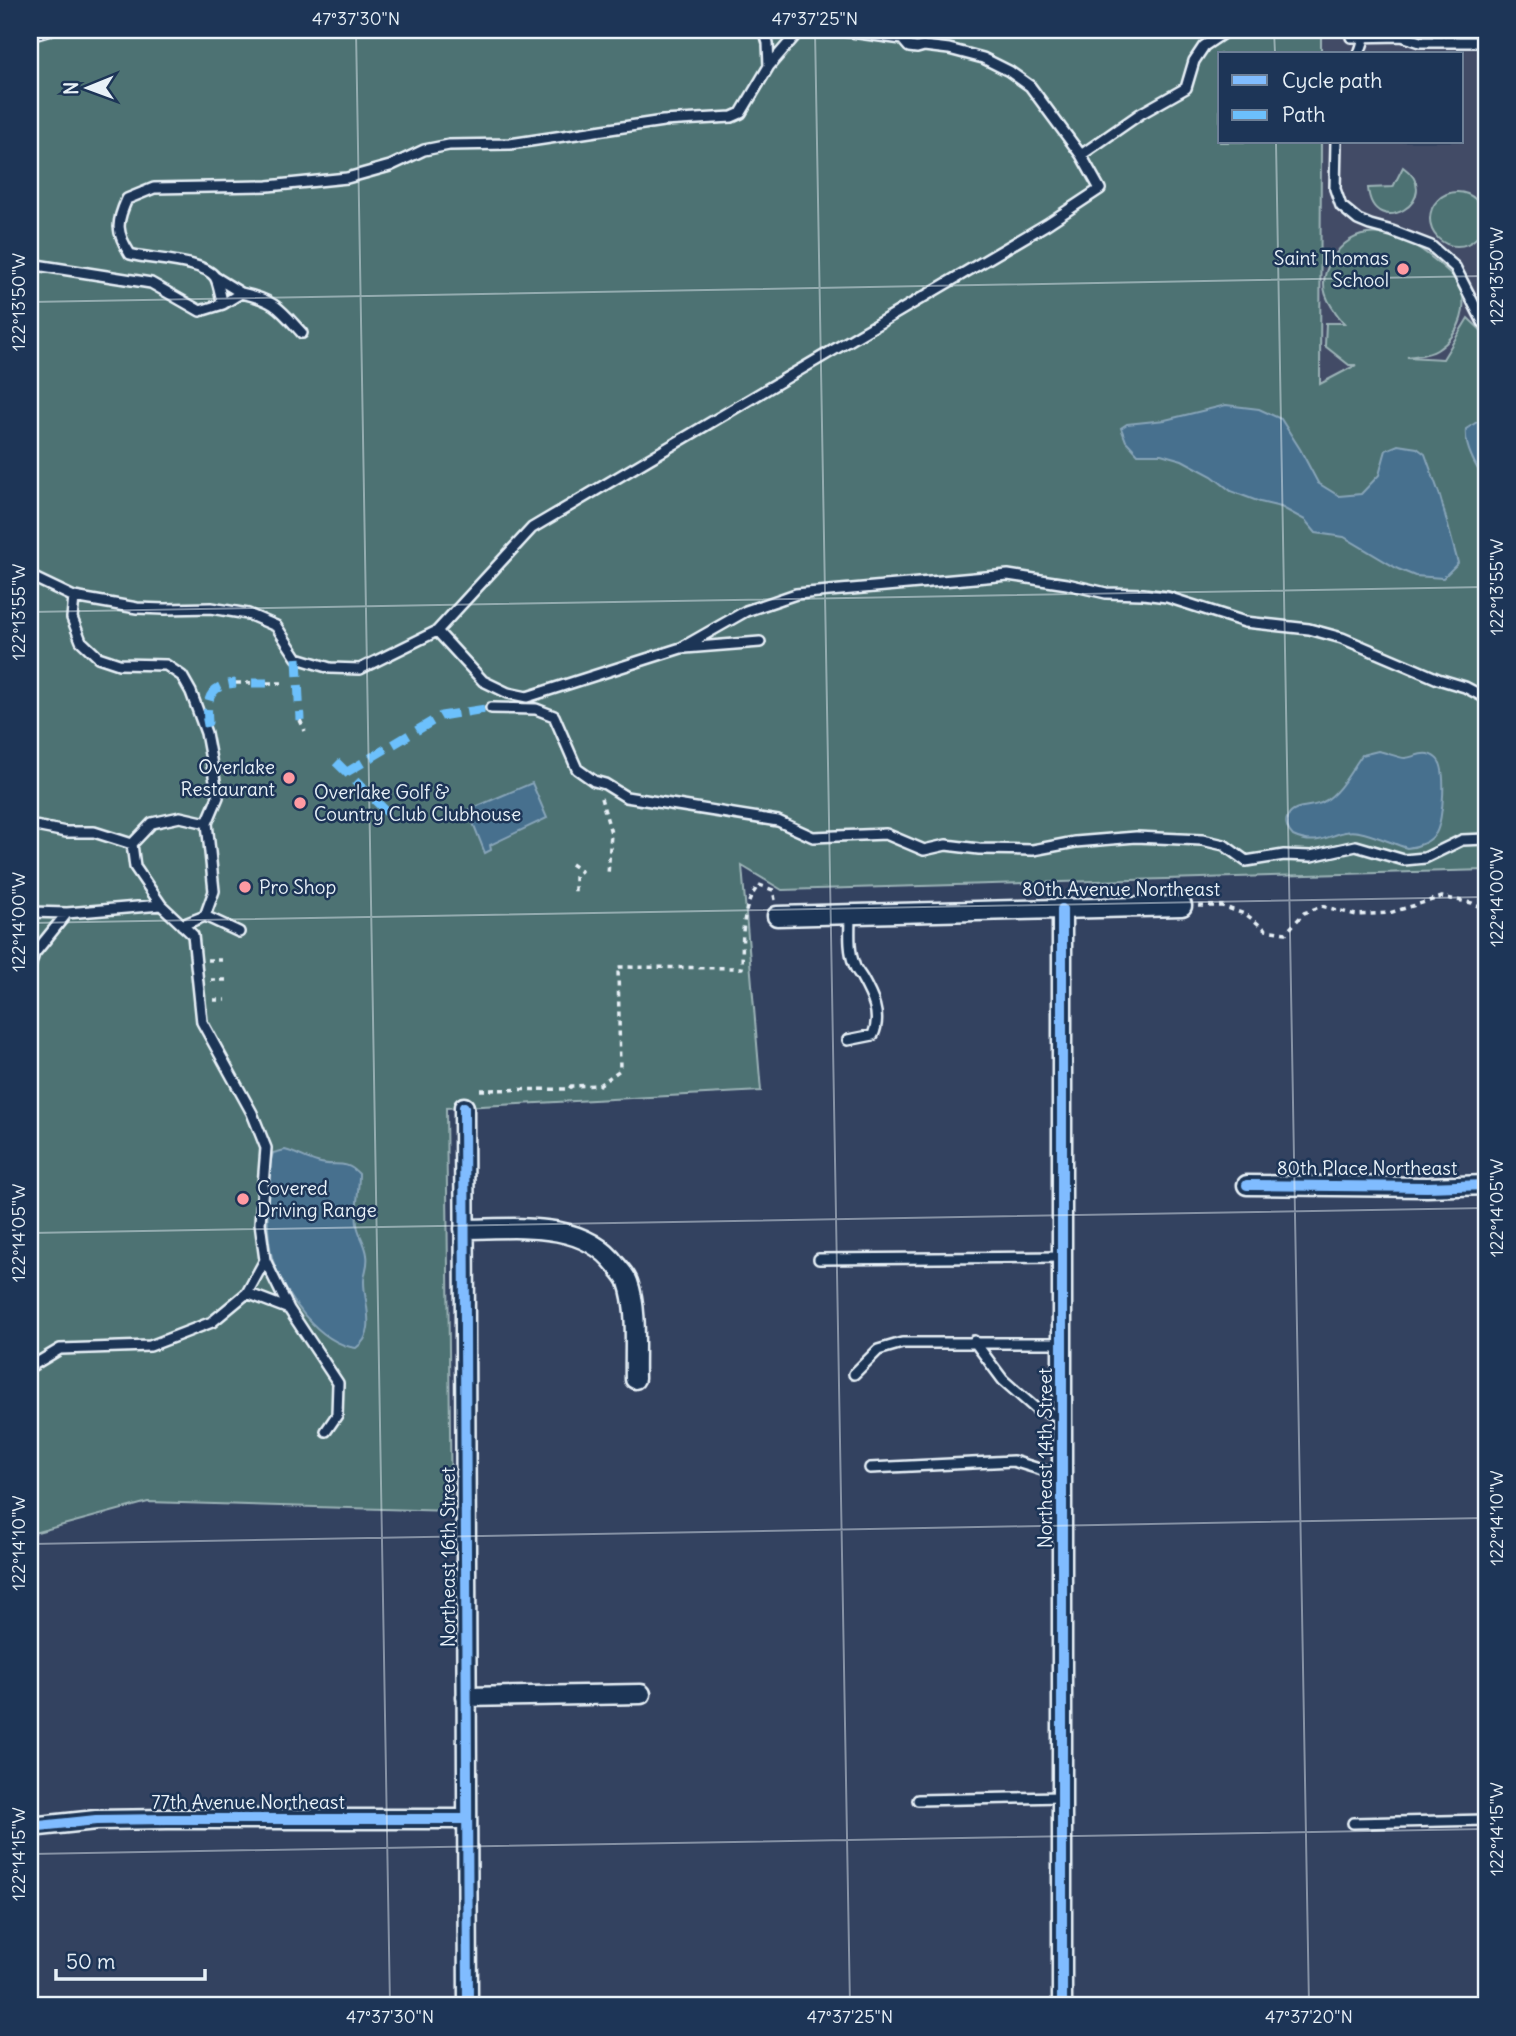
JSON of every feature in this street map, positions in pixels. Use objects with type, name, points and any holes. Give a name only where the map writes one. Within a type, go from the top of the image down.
[{"type":"street","name":"80th Avenue Northeast","points":[[777,916],[1182,906]]},
{"type":"street","name":"Northeast 14th Street","points":[[1062,909],[1062,2006]]},
{"type":"street","name":"Northeast 16th Street","points":[[464,1107],[468,2006]]},
{"type":"street","name":"80th Place Northeast","points":[[1247,1185],[1486,1185]]},
{"type":"street","points":[[464,1229],[566,1233],[592,1244],[611,1258],[628,1280],[633,1305],[635,1379]]},
{"type":"street","points":[[466,1697],[641,1694]]},
{"type":"street","name":"77th Avenue Northeast","points":[[30,1827],[96,1820],[467,1819]]},
{"type":"lane","points":[[30,36],[50,30]]},
{"type":"lane","points":[[764,30],[768,43],[769,66]]},
{"type":"lane","points":[[302,333],[277,306],[261,297],[241,293],[198,265],[130,254],[118,232],[120,214],[127,199],[154,188],[268,186],[347,178],[390,166],[424,150],[449,145],[510,144],[663,121],[732,117],[741,113],[769,66],[800,30]]},
{"type":"lane","points":[[30,576],[74,597],[136,608],[211,608],[248,614],[276,626],[297,658],[330,668],[360,669],[437,631],[532,528],[1035,231],[1100,189],[1081,155],[1030,86],[1009,71],[983,58],[950,49],[909,47],[902,39],[822,30]]},
{"type":"lane","points":[[1081,155],[1140,114],[1186,88],[1194,61],[1204,46],[1228,30]]},
{"type":"lane","points":[[1351,30],[1351,37],[1402,33],[1420,42],[1486,42]]},
{"type":"lane","points":[[1360,52],[1364,36]]},
{"type":"lane","points":[[1335,144],[1335,189],[1341,206],[1370,225],[1431,246],[1455,267],[1483,323],[1486,324]]},
{"type":"lane","points":[[30,264],[151,283],[200,311],[223,304],[241,293]]},
{"type":"lane","points":[[215,277],[223,304]]},
{"type":"lane","points":[[437,631],[483,681],[508,693],[527,697],[681,648],[746,611],[796,594],[1008,575],[1106,593],[1167,597],[1245,622],[1309,629],[1342,638],[1486,698]]},
{"type":"lane","points":[[74,597],[72,618],[81,641],[98,657],[119,664],[166,665],[182,676],[191,692],[206,733],[218,797],[207,823],[214,891],[205,916]]},
{"type":"lane","points":[[681,648],[760,642]]},
{"type":"lane","points":[[508,693],[491,708],[536,709],[554,716],[577,769],[626,797],[778,821],[813,837],[886,834],[924,850],[946,845],[1032,850],[1075,842],[1136,837],[1202,840],[1224,845],[1246,861],[1284,855],[1311,856],[1356,846],[1404,860],[1425,858],[1462,840],[1486,839]]},
{"type":"lane","points":[[132,844],[152,823],[180,817],[207,823]]},
{"type":"lane","points":[[30,825],[66,832],[94,832],[132,844]]},
{"type":"lane","points":[[132,844],[135,867],[161,905],[193,935],[202,1022],[252,1113],[266,1147],[260,1223],[265,1260],[289,1309],[338,1382],[337,1415],[326,1431]]},
{"type":"lane","points":[[30,912],[67,913],[161,905]]},
{"type":"lane","points":[[30,967],[34,954],[67,913]]},
{"type":"lane","points":[[848,1040],[873,1035],[877,1015],[854,965],[850,944],[850,915]]},
{"type":"lane","points":[[182,925],[205,916],[239,932]]},
{"type":"lane","points":[[820,1259],[1062,1257]]},
{"type":"lane","points":[[30,1367],[60,1349],[150,1346],[212,1322],[247,1293],[265,1260]]},
{"type":"lane","points":[[247,1293],[289,1309]]},
{"type":"lane","points":[[974,1342],[1003,1380],[1036,1409],[1062,1417]]},
{"type":"lane","points":[[854,1374],[878,1350],[902,1343],[1062,1343]]},
{"type":"lane","points":[[870,1468],[1013,1461],[1062,1476]]},
{"type":"lane","points":[[918,1800],[1062,1797]]},
{"type":"lane","points":[[1353,1823],[1486,1820]]},
{"type":"path","points":[[236,683],[252,683]]},
{"type":"path","points":[[267,683],[287,683]]},
{"type":"path","points":[[300,720],[305,731]]},
{"type":"path","points":[[594,781],[605,808],[611,834],[608,875]]},
{"type":"path","points":[[570,864],[583,872],[575,877],[575,894]]},
{"type":"path","points":[[480,1090],[569,1089],[571,1086],[598,1085],[620,1070],[618,967],[742,968],[744,917],[759,884],[773,890],[777,916]]},
{"type":"path","points":[[210,960],[226,960]]},
{"type":"path","points":[[210,980],[226,980]]},
{"type":"path","points":[[210,1000],[226,1000]]},
{"type":"shaded area","name":"Saint Thomas School","points":[[1321,30],[1486,30],[1486,397],[1320,397],[1321,144],[1464,144],[1464,52],[1321,52]]},
{"type":"shaded area","points":[[1226,405],[1259,409],[1281,419],[1318,483],[1339,496],[1361,494],[1379,475],[1386,450],[1398,445],[1417,448],[1425,454],[1440,496],[1458,563],[1443,578],[1415,576],[1344,537],[1316,533],[1305,520],[1281,507],[1231,491],[1212,476],[1182,460],[1161,454],[1138,454],[1126,441],[1121,428],[1127,424],[1165,420]]},
{"type":"shaded area","points":[[1477,422],[1486,424],[1486,481],[1475,463],[1466,436],[1466,429]]},
{"type":"shaded area","points":[[1378,751],[1405,758],[1428,754],[1440,763],[1443,782],[1442,806],[1439,827],[1433,836],[1423,844],[1407,848],[1351,831],[1313,841],[1293,836],[1287,824],[1291,812],[1319,804],[1329,798],[1362,755]]},
{"type":"shaded area","points":[[532,783],[547,818],[490,845],[491,850],[485,853],[468,810]]},
{"type":"shaded area","points":[[285,1150],[323,1164],[349,1166],[359,1174],[357,1218],[367,1259],[364,1282],[368,1326],[363,1342],[356,1348],[342,1344],[316,1327],[295,1302],[273,1261],[268,1223],[270,1163],[273,1153]]},
{"type":"green space","points":[[30,30],[1321,30],[1321,52],[1218,52],[1218,144],[1321,144],[1320,384],[1356,365],[1349,365],[1325,346],[1326,323],[1344,323],[1328,301],[1324,278],[1341,247],[1354,238],[1367,234],[1396,237],[1424,251],[1456,280],[1461,289],[1463,309],[1452,336],[1433,352],[1407,357],[1443,359],[1468,318],[1486,335],[1486,870],[782,890],[742,866],[761,1091],[446,1108],[451,1511],[148,1502],[30,1534]]},
{"type":"green space","points":[[1403,167],[1414,179],[1417,191],[1413,202],[1404,210],[1393,214],[1382,212],[1373,204],[1368,188],[1393,187]]},
{"type":"green space","points":[[1457,192],[1476,200],[1484,219],[1476,238],[1457,246],[1438,238],[1430,219],[1438,200]]},
{"type":"marked path","points":[[297,658],[300,720]]},
{"type":"marked path","points":[[203,723],[208,722],[209,700],[215,690],[236,683]]},
{"type":"marked path","points":[[252,683],[267,683]]},
{"type":"marked path","points":[[347,772],[441,716],[491,708]]},
{"type":"marked path","points":[[336,762],[388,813]]},
{"type":"cycle path","points":[[1062,909],[1062,2006]]},
{"type":"cycle path","points":[[464,1107],[468,2006]]},
{"type":"cycle path","points":[[1247,1185],[1486,1185]]},
{"type":"cycle path","points":[[30,1827],[96,1820],[467,1819]]},
{"type":"place","name":"Saint Thomas School","points":[[1403,269]]},
{"type":"place","name":"Overlake Restaurant","points":[[289,778]]},
{"type":"place","name":"Overlake Golf & Country Club Clubhouse","points":[[300,803]]},
{"type":"place","name":"Pro Shop","points":[[245,887]]},
{"type":"place","name":"Covered Driving Range","points":[[243,1199]]}]
